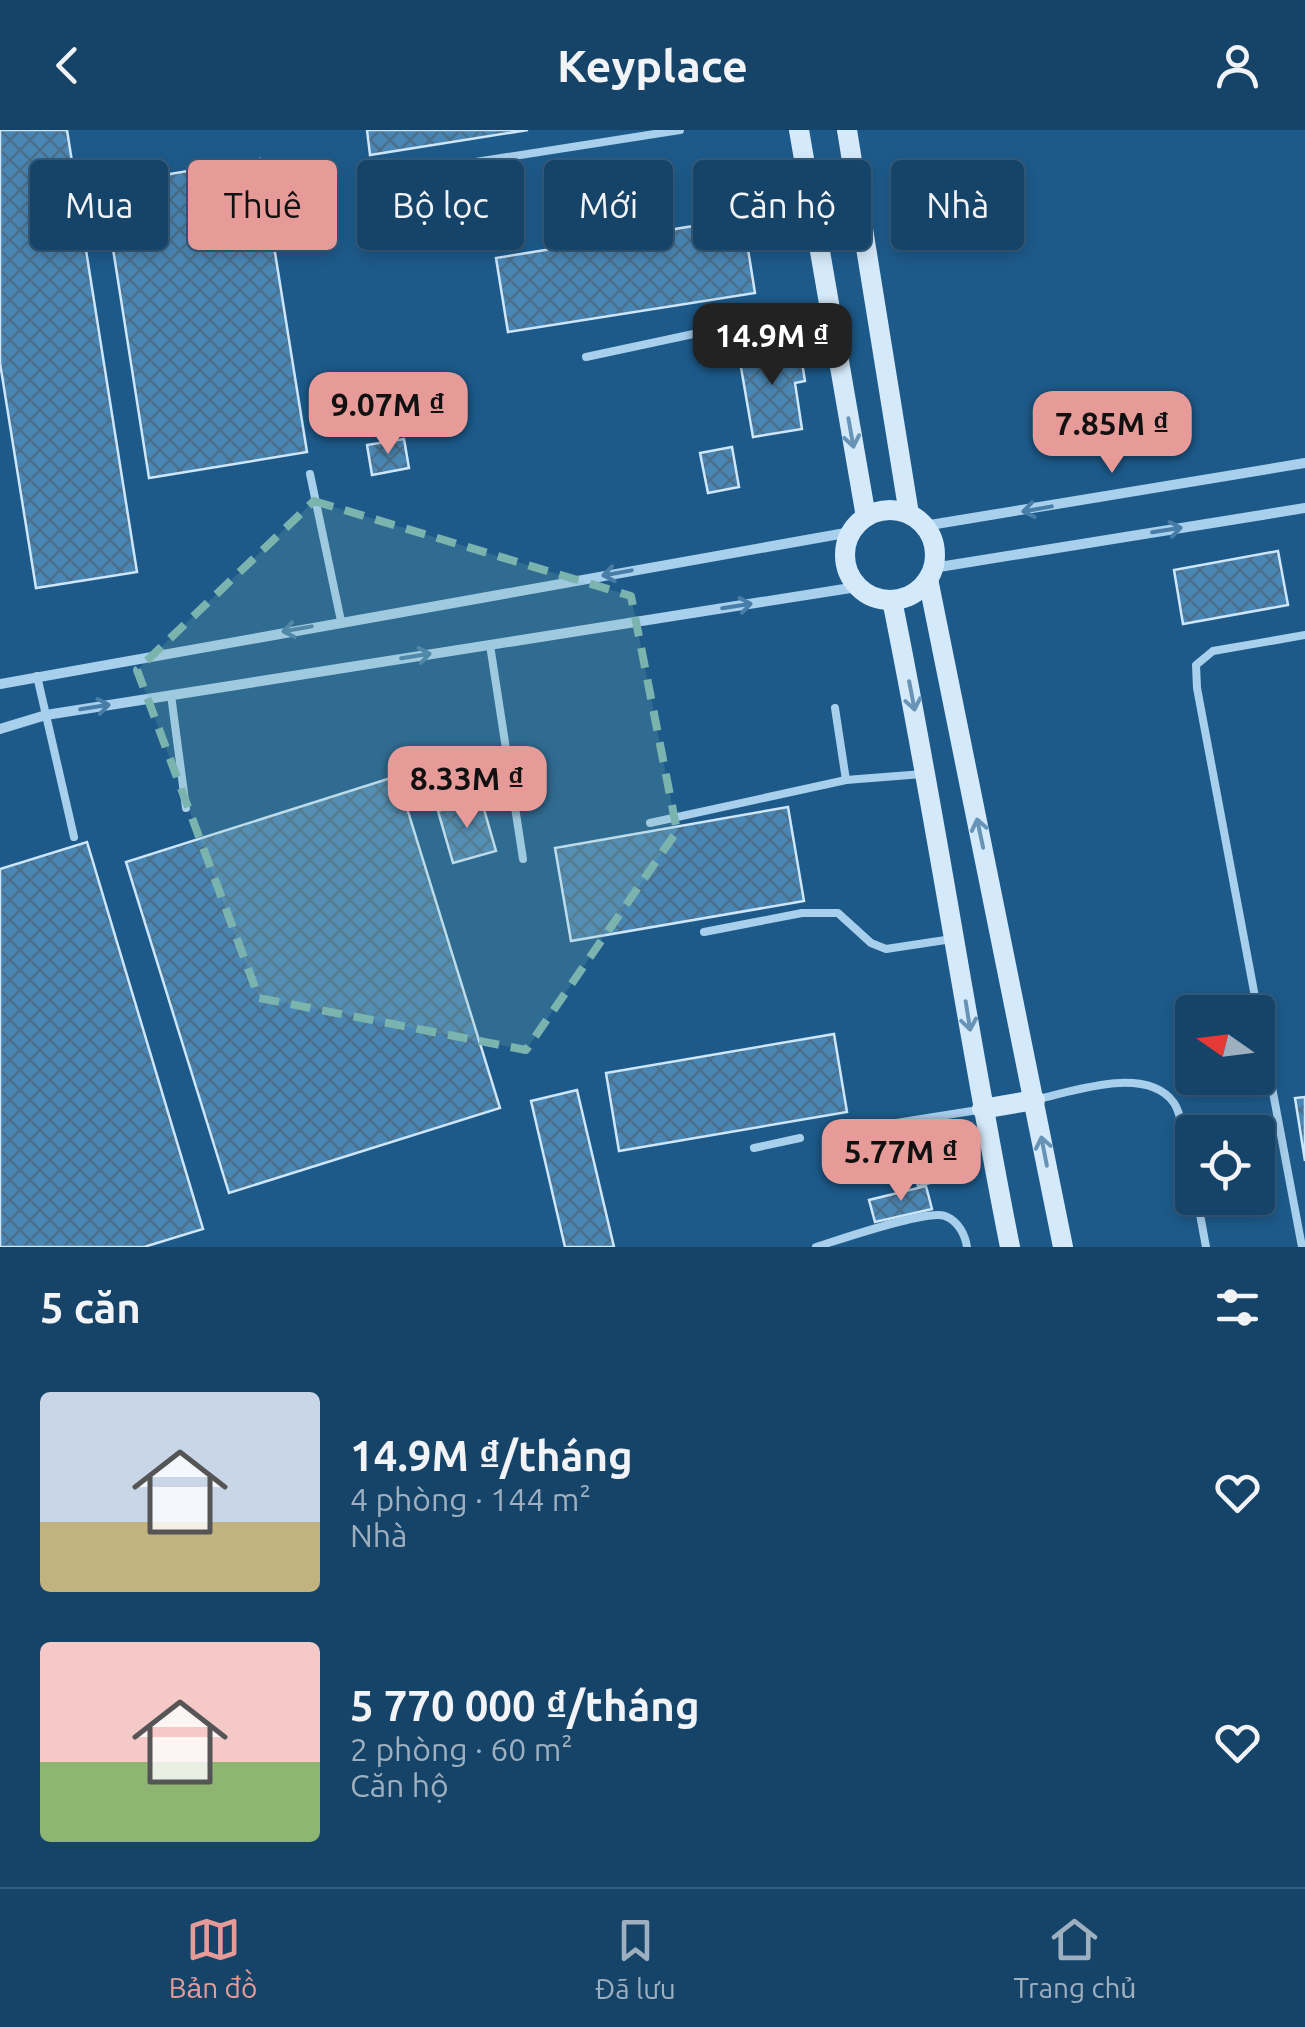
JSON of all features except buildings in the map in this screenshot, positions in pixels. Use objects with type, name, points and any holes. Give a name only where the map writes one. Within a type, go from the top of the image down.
[{"type":"street","points":[[799,130],[829,305],[858,525],[845,561],[849,575],[868,596],[892,600],[912,595],[930,574],[1305,508]]},
{"type":"street","points":[[847,130],[916,520],[935,554],[930,574],[1063,1247]]},
{"type":"street","points":[[0,684],[858,525],[880,511],[894,510],[916,520],[1305,463]]},
{"type":"street","points":[[0,729],[46,715],[858,587]]},
{"type":"street","points":[[892,600],[928,774],[982,1109],[1010,1247]]},
{"type":"street","points":[[982,1109],[1034,1100]]},
{"type":"lane","points":[[488,160],[680,130]]},
{"type":"lane","points":[[586,356],[829,305]]},
{"type":"lane","points":[[310,474],[342,621]]},
{"type":"lane","points":[[1302,1247],[1197,688],[1196,665],[1213,651],[1305,635]]},
{"type":"lane","points":[[490,645],[523,859]]},
{"type":"lane","points":[[36,675],[74,837]]},
{"type":"lane","points":[[171,695],[186,808]]},
{"type":"lane","points":[[834,708],[846,780]]},
{"type":"lane","points":[[650,823],[846,780],[928,774]]},
{"type":"lane","points":[[704,932],[802,913],[838,913],[871,942],[886,949],[956,938]]},
{"type":"lane","points":[[1034,1100],[1112,1082],[1130,1082],[1157,1090],[1175,1104],[1178,1115]]},
{"type":"lane","points":[[852,1130],[982,1109]]},
{"type":"lane","points":[[754,1148],[800,1138]]},
{"type":"lane","points":[[816,1247],[924,1216],[944,1215],[958,1226],[967,1247]]},
{"type":"lane","points":[[1200,1215],[1206,1247]]},
{"type":"highlighted area","points":[[314,501],[631,596],[677,831],[526,1050],[259,998],[137,670]]}]
